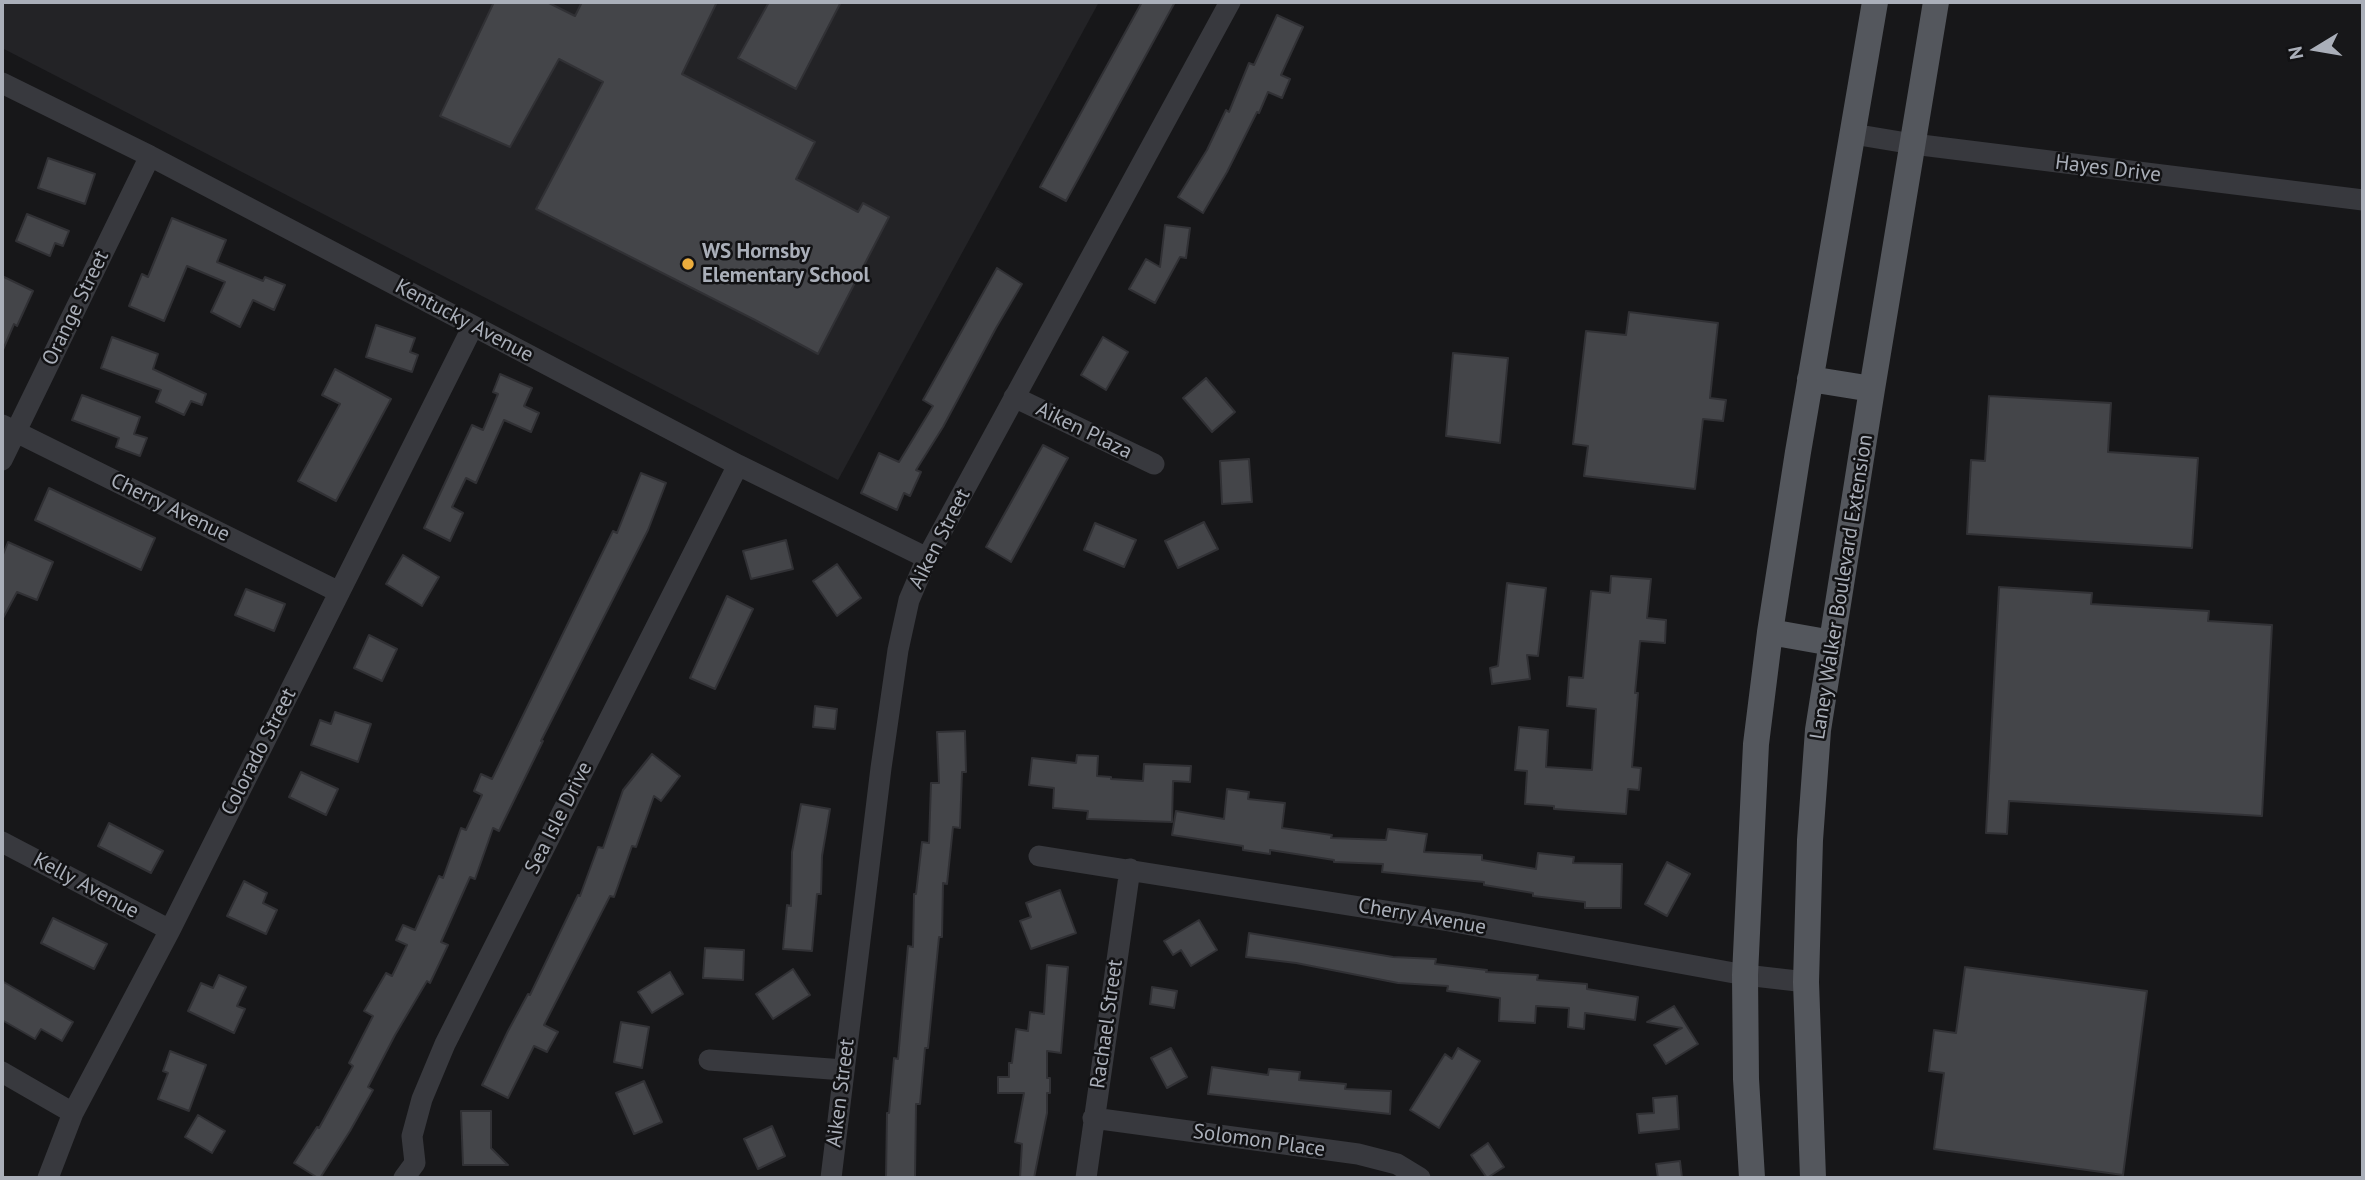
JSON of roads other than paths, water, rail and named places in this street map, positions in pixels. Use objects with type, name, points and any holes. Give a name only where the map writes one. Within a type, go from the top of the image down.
[{"type":"main road","points":[[1752,1178],[1746,1079],[1745,975],[1756,744],[1770,632],[1810,379],[1875,2]]},
{"type":"main road","name":"Laney Walker Boulevard Extension","points":[[1813,1178],[1806,982],[1810,840],[1818,730],[1936,2]]},
{"type":"main road","points":[[1810,379],[1872,389]]},
{"type":"main road","points":[[1770,632],[1832,643]]},
{"type":"street","name":"Aiken Street","points":[[831,1178],[881,768],[898,650],[909,600],[927,558],[1230,2]]},
{"type":"street","name":"Kentucky Avenue","points":[[2,83],[150,156],[738,465],[927,558]]},
{"type":"street","name":"Hayes Drive","points":[[1853,134],[1913,145],[2363,200]]},
{"type":"street","name":"Orange Street","points":[[2,460],[9,428],[150,156]]},
{"type":"street","name":"Colorado Street","points":[[48,1178],[62,1136],[170,930],[473,326]]},
{"type":"street","name":"Aiken Plaza","points":[[1014,397],[1154,464]]},
{"type":"street","name":"Cherry Avenue","points":[[9,428],[339,592]]},
{"type":"street","name":"Sea Isle Drive","points":[[404,1178],[415,1163],[412,1136],[422,1099],[445,1044],[738,465]]},
{"type":"street","name":"Kelly Avenue","points":[[2,842],[170,930]]},
{"type":"street","name":"Cherry Avenue","points":[[1039,856],[1462,923],[1745,975],[1806,982]]},
{"type":"street","name":"Rachael Street","points":[[1086,1178],[1130,869]]},
{"type":"street","points":[[709,1060],[844,1070]]},
{"type":"street","points":[[2,1072],[73,1114]]},
{"type":"street","name":"Solomon Place","points":[[1093,1118],[1358,1154],[1397,1164],[1420,1178]]},
{"type":"place","name":"WS Hornsby Elementary School","points":[[688,264]]}]
